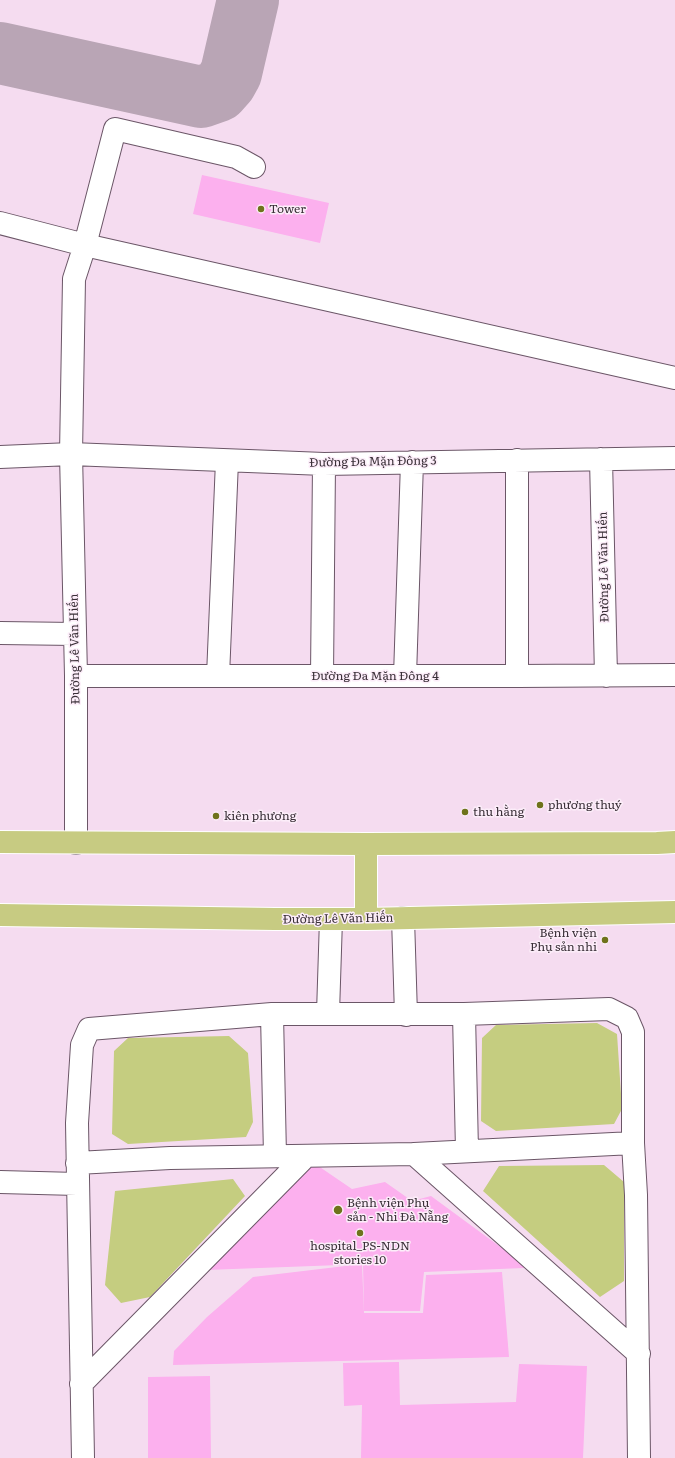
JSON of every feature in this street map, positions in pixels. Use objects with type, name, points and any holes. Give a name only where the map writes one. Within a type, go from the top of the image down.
[{"type":"main road","points":[[0,842],[366,844],[675,842]]},
{"type":"main road","points":[[366,844],[366,919]]},
{"type":"main road","name":"Đường Lê Văn Hiến","points":[[0,915],[366,919],[675,912]]},
{"type":"street","name":"Đường Lê Văn Hiến","points":[[76,843],[76,676],[71,454],[74,279],[115,129],[236,157],[254,167]]},
{"type":"street","points":[[0,223],[84,245],[675,378]]},
{"type":"street","name":"Đường Đa Mặn Đông 3","points":[[0,457],[71,454],[324,464],[675,458]]},
{"type":"street","name":"Đường Lê Văn Hiến","points":[[602,459],[606,676]]},
{"type":"street","points":[[517,460],[517,676]]},
{"type":"street","points":[[218,676],[227,461]]},
{"type":"street","points":[[405,676],[412,462]]},
{"type":"street","points":[[322,676],[324,464]]},
{"type":"street","points":[[0,633],[75,634]]},
{"type":"street","name":"Đường Đa Mặn Đông 4","points":[[76,676],[675,675]]},
{"type":"street","points":[[403,918],[406,1015]]},
{"type":"street","points":[[328,1013],[331,919]]},
{"type":"street","points":[[77,1458],[81,1384],[77,1123],[82,1045],[89,1029],[272,1014],[328,1013],[406,1015],[609,1009],[627,1018],[633,1032],[633,1143],[636,1195],[639,1458]]},
{"type":"street","points":[[272,1014],[275,1156]]},
{"type":"street","points":[[464,1014],[467,1151]]},
{"type":"street","points":[[0,1182],[77,1174],[170,1158],[414,1154],[633,1143]]},
{"type":"street","points":[[414,1154],[639,1354]]},
{"type":"street","points":[[81,1384],[306,1156]]},
{"type":"green space","points":[[597,1023],[617,1034],[622,1109],[614,1124],[496,1131],[481,1121],[482,1038],[496,1025]]},
{"type":"green space","points":[[229,1036],[248,1053],[253,1122],[246,1137],[128,1144],[112,1134],[114,1051],[128,1038]]},
{"type":"green space","points":[[604,1165],[624,1182],[624,1281],[600,1297],[483,1191],[499,1166]]},
{"type":"green space","points":[[233,1179],[245,1196],[150,1297],[121,1303],[105,1285],[115,1191]]},
{"type":"building","name":"Tower","points":[[202,175],[329,203],[320,243],[193,214]]},
{"type":"building","name":"hospital_PS-NDN stories 10","points":[[308,1159],[352,1189],[385,1182],[412,1201],[431,1196],[525,1265],[524,1268],[424,1272],[420,1311],[364,1311],[363,1264],[206,1270]]},
{"type":"building","points":[[362,1264],[364,1313],[423,1313],[426,1275],[502,1272],[509,1357],[173,1365],[174,1351],[207,1317],[253,1277]]},
{"type":"building","points":[[399,1362],[400,1405],[516,1402],[519,1364],[587,1366],[583,1458],[361,1458],[362,1405],[344,1406],[343,1363]]},
{"type":"building","points":[[210,1376],[211,1458],[148,1458],[148,1377]]},
{"type":"taxiway","points":[[0,53],[201,97],[218,91],[226,82],[231,73],[248,0]]},
{"type":"place","name":"Tower","points":[[261,209]]},
{"type":"place","name":"phương thuý","points":[[540,805]]},
{"type":"place","name":"thu hằng","points":[[465,812]]},
{"type":"place","name":"kiên phương","points":[[216,816]]},
{"type":"place","name":"Bệnh viện Phụ sản nhi","points":[[605,940]]},
{"type":"place","name":"Bệnh viện Phụ sản - Nhi Đà Nẵng","points":[[338,1210]]},
{"type":"place","name":"hospital_PS-NDN stories 10","points":[[360,1233]]}]
